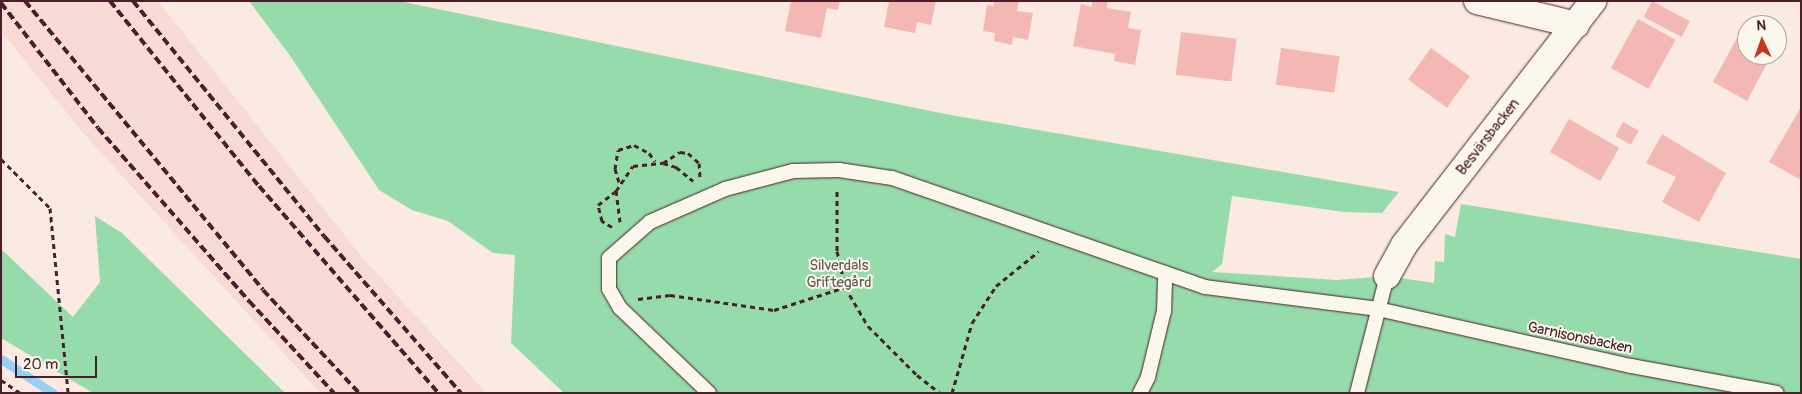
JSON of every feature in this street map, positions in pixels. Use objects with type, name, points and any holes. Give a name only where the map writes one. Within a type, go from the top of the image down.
[{"type":"street","points":[[1476,1],[1576,25]]},
{"type":"street","name":"Besvärsbacken","points":[[1387,276],[1404,245],[1593,1]]},
{"type":"lane","name":"Garnisonsbacken","points":[[709,393],[620,308],[609,289],[609,258],[626,236],[701,193],[725,189],[793,171],[839,170],[892,178],[1205,287],[1378,308],[1631,366],[1777,393]]},
{"type":"lane","points":[[1140,393],[1148,377],[1164,312],[1166,273]]},
{"type":"lane","points":[[1357,393],[1387,276]]},
{"type":"path","points":[[619,182],[615,169],[618,150],[634,145],[649,153],[655,161]]},
{"type":"path","points":[[663,162],[680,152],[695,156],[700,173],[701,193]]},
{"type":"path","points":[[1,159],[50,208],[68,393]]},
{"type":"path","points":[[626,236],[616,190],[619,182],[633,166],[655,161],[663,162],[685,173],[701,193]]},
{"type":"path","points":[[839,170],[837,251],[845,287],[868,326],[917,375],[940,393]]},
{"type":"path","points":[[616,190],[601,200],[598,213],[602,221],[626,236]]},
{"type":"path","points":[[952,393],[972,323],[996,286],[1057,236]]},
{"type":"path","points":[[620,308],[642,296],[670,295],[774,310],[845,287]]},
{"type":"path","points":[[1,380],[20,393]]},
{"type":"shaded area","points":[[1,1],[158,1],[361,256],[486,393],[320,393],[84,134],[1,31]]},
{"type":"green space","name":"Silverdals Griftegård","points":[[249,1],[399,1],[945,114],[1399,192],[1382,213],[1344,212],[1232,196],[1222,264],[1212,272],[1337,280],[1387,276],[1434,283],[1435,261],[1444,262],[1445,234],[1455,237],[1461,204],[1801,259],[1801,393],[564,393],[511,343],[515,255],[493,253],[448,221],[412,210],[379,190],[291,57]]},
{"type":"green space","points":[[95,216],[122,233],[285,393],[93,393],[1,338],[1,249],[73,317],[100,282]]},
{"type":"building","points":[[791,1],[840,1],[838,10],[827,8],[821,38],[785,31]]},
{"type":"building","points":[[889,1],[936,1],[931,25],[917,22],[915,33],[884,27]]},
{"type":"building","points":[[994,1],[1019,1],[1017,11],[1033,13],[1028,40],[1013,37],[1012,45],[994,41],[995,33],[983,31],[987,5],[993,6]]},
{"type":"building","points":[[1092,1],[1108,1],[1107,8],[1131,12],[1128,28],[1141,30],[1135,65],[1114,61],[1115,54],[1073,46],[1081,4],[1092,7]]},
{"type":"building","points":[[1652,1],[1690,21],[1682,37],[1644,17]]},
{"type":"building","points":[[1638,19],[1676,40],[1648,89],[1611,68]]},
{"type":"building","points":[[1181,32],[1237,39],[1231,82],[1176,75]]},
{"type":"building","points":[[1737,38],[1737,65],[1766,65],[1747,101],[1713,82]]},
{"type":"building","points":[[1281,48],[1339,56],[1334,93],[1276,85]]},
{"type":"building","points":[[1431,48],[1470,76],[1447,108],[1408,80]]},
{"type":"building","points":[[1801,107],[1801,180],[1769,162]]},
{"type":"building","points":[[1569,119],[1619,148],[1600,181],[1550,152]]},
{"type":"building","points":[[1623,122],[1639,131],[1631,145],[1615,136]]},
{"type":"building","points":[[1662,134],[1726,173],[1699,222],[1662,202],[1676,177],[1646,163]]},
{"type":"waterway","points":[[1,359],[53,393]]},
{"type":"railway","points":[[25,1],[263,290],[359,393]]},
{"type":"railway","points":[[110,1],[259,186],[438,393]]},
{"type":"railway","points":[[133,1],[324,236],[461,393]]},
{"type":"railway","points":[[1,3],[98,128],[249,301],[334,393]]}]
